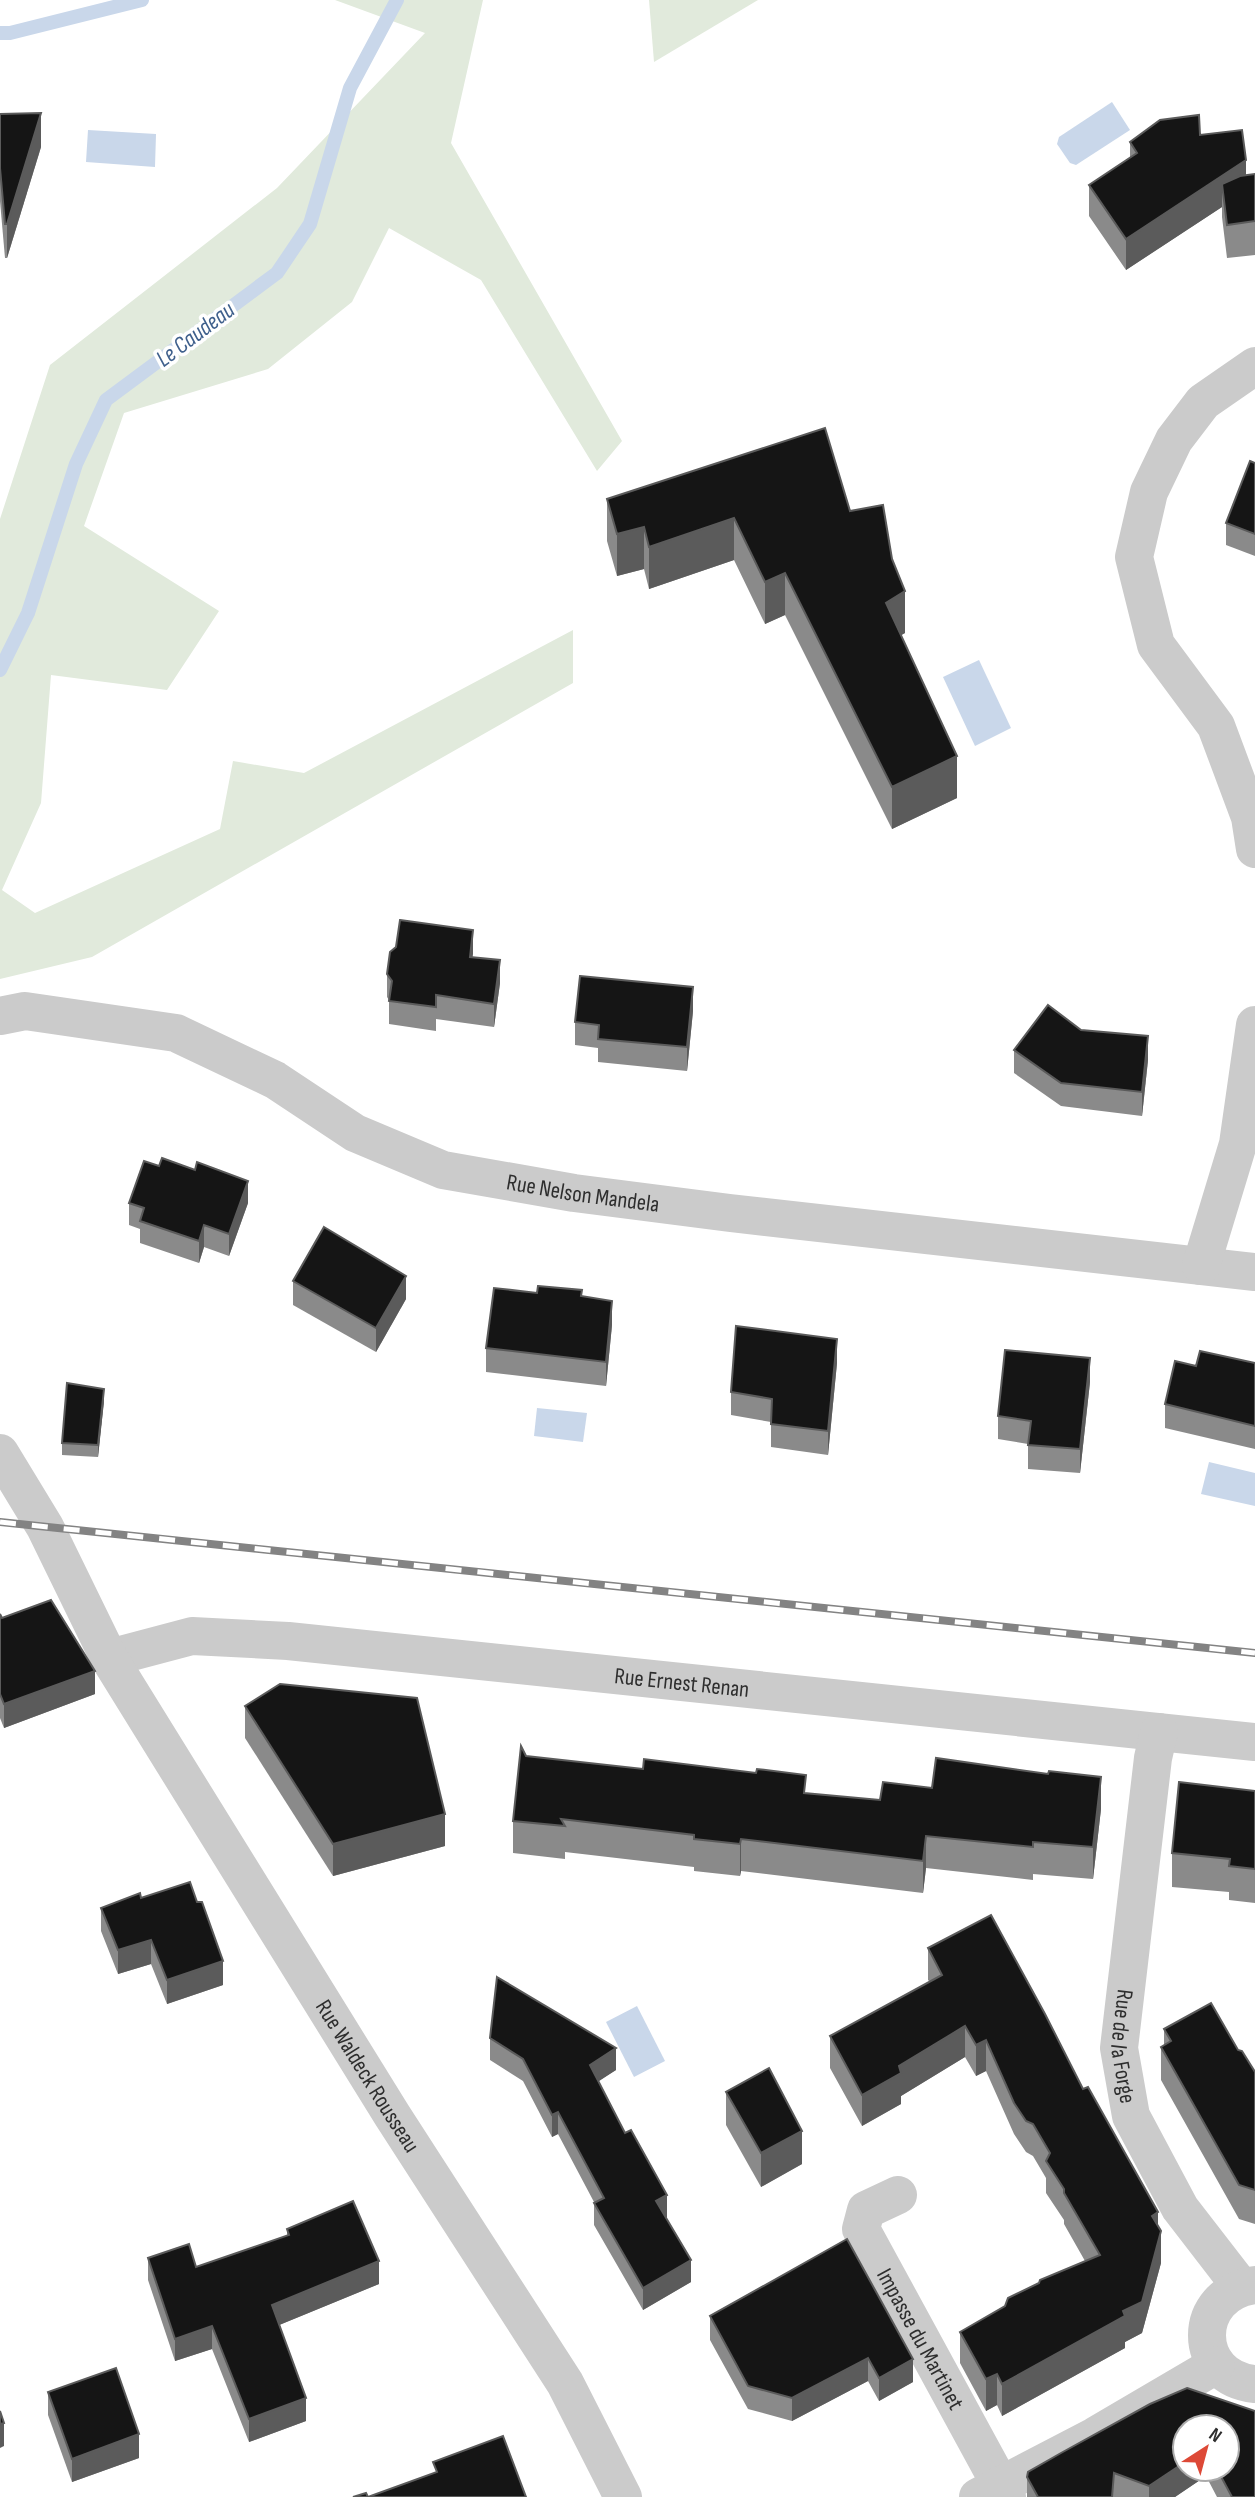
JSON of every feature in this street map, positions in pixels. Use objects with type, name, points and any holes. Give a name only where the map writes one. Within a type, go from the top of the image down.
[{"type":"street","points":[[1255,366],[1203,402],[1174,440],[1149,492],[1134,557],[1156,645],[1216,726],[1250,817],[1255,849]]},
{"type":"street","name":"Rue Nelson Mandela","points":[[0,1016],[25,1011],[176,1033],[275,1080],[355,1133],[443,1170],[574,1193],[717,1212],[1255,1272]]},
{"type":"street","points":[[1201,1266],[1238,1144],[1255,1025]]},
{"type":"street","name":"Rue Waldeck Rousseau","points":[[0,1453],[45,1527],[109,1658],[362,2067],[565,2384],[624,2497]]},
{"type":"street","name":"Rue Ernest Renan","points":[[109,1658],[192,1636],[288,1641],[1255,1742]]},
{"type":"street","name":"Rue de la Forge","points":[[1159,1732],[1153,1758],[1119,2048],[1130,2116],[1180,2208],[1248,2286]]},
{"type":"street","name":"Impasse du Martinet","points":[[898,2195],[866,2210],[861,2229],[995,2493]]},
{"type":"street","points":[[1248,2286],[1227,2294],[1216,2305],[1206,2336],[1216,2365],[1228,2376],[1244,2383],[1255,2384]]},
{"type":"street","points":[[995,2493],[1216,2365]]},
{"type":"shaded area","points":[[335,0],[483,0],[451,143],[622,441],[597,471],[481,280],[389,228],[352,302],[268,369],[124,413],[84,526],[219,611],[167,690],[51,675],[41,803],[2,890],[35,913],[220,829],[233,761],[304,773],[573,630],[573,683],[92,957],[0,979],[0,519],[50,365],[277,188],[425,33]]},
{"type":"shaded area","points":[[649,0],[758,0],[654,62]]},
{"type":"water","points":[[1112,102],[1130,130],[1076,165],[1070,163],[1057,144],[1059,137]]},
{"type":"water","points":[[88,130],[156,134],[155,167],[86,162]]},
{"type":"water","points":[[979,660],[1011,728],[975,746],[943,677]]},
{"type":"water","points":[[537,1408],[587,1413],[583,1442],[534,1436]]},
{"type":"water","points":[[1209,1462],[1255,1473],[1255,1506],[1201,1494]]},
{"type":"water","points":[[637,2006],[665,2061],[634,2077],[606,2022]]},
{"type":"building","points":[[41,113],[5,224],[0,168],[0,114]]},
{"type":"building","points":[[1199,115],[1200,135],[1242,130],[1246,160],[1126,239],[1089,185],[1137,153],[1130,142],[1160,120]]},
{"type":"building","points":[[1255,174],[1255,221],[1227,225],[1222,184],[1240,176]]},
{"type":"building","points":[[825,428],[850,511],[883,505],[892,559],[905,591],[886,603],[957,756],[892,787],[785,573],[765,582],[734,518],[649,547],[644,527],[617,534],[607,499]]},
{"type":"building","points":[[1250,461],[1255,463],[1255,534],[1226,523]]},
{"type":"building","points":[[400,920],[473,930],[470,957],[500,960],[494,1004],[436,995],[436,1007],[389,1001],[392,981],[387,974],[390,952],[396,947]]},
{"type":"building","points":[[580,976],[693,987],[687,1047],[598,1039],[599,1025],[575,1022]]},
{"type":"building","points":[[1048,1005],[1081,1030],[1148,1036],[1142,1092],[1061,1083],[1014,1050]]},
{"type":"building","points":[[162,1158],[195,1170],[197,1162],[248,1181],[229,1234],[204,1225],[199,1241],[140,1221],[144,1208],[129,1203],[144,1161],[159,1166]]},
{"type":"building","points":[[324,1227],[406,1276],[376,1328],[293,1281]]},
{"type":"building","points":[[538,1286],[582,1290],[581,1296],[612,1301],[606,1362],[486,1348],[494,1288],[537,1293]]},
{"type":"building","points":[[736,1326],[837,1339],[828,1431],[771,1424],[772,1399],[731,1392]]},
{"type":"building","points":[[1005,1350],[1090,1358],[1080,1449],[1028,1445],[1031,1421],[998,1416]]},
{"type":"building","points":[[1200,1351],[1255,1363],[1255,1426],[1165,1404],[1175,1361],[1196,1366]]},
{"type":"building","points":[[67,1383],[104,1389],[98,1445],[62,1443]]},
{"type":"building","points":[[51,1600],[95,1671],[4,1704],[0,1694],[0,1614],[2,1618]]},
{"type":"building","points":[[280,1684],[417,1698],[445,1814],[333,1844],[245,1706]]},
{"type":"building","points":[[521,1746],[526,1756],[643,1769],[644,1759],[756,1773],[757,1769],[806,1775],[804,1793],[880,1800],[883,1782],[932,1788],[936,1758],[1048,1774],[1049,1771],[1101,1777],[1093,1847],[1033,1842],[1033,1847],[926,1836],[923,1861],[741,1839],[740,1844],[694,1839],[694,1835],[561,1819],[565,1826],[513,1821]]},
{"type":"building","points":[[1179,1782],[1255,1791],[1255,1869],[1229,1866],[1230,1859],[1172,1853]]},
{"type":"building","points":[[190,1882],[197,1902],[202,1902],[223,1961],[167,1980],[151,1940],[118,1950],[101,1908],[140,1893],[141,1898]]},
{"type":"building","points":[[991,1915],[1083,2089],[1088,2087],[1158,2212],[1152,2216],[1161,2231],[1142,2302],[1123,2311],[1125,2316],[1002,2384],[997,2374],[986,2379],[960,2332],[1005,2306],[1008,2298],[1039,2283],[1040,2280],[1100,2255],[1046,2161],[1050,2153],[1033,2124],[1026,2121],[1014,2103],[986,2040],[976,2045],[965,2026],[899,2066],[901,2073],[862,2095],[830,2036],[942,1975],[928,1948]]},
{"type":"building","points":[[497,1977],[616,2048],[590,2065],[625,2133],[631,2130],[667,2195],[656,2201],[691,2260],[643,2288],[594,2203],[604,2198],[558,2112],[552,2115],[523,2059],[490,2038]]},
{"type":"building","points":[[1211,2003],[1238,2050],[1242,2051],[1255,2072],[1255,2190],[1239,2185],[1161,2047],[1171,2041],[1164,2029]]},
{"type":"building","points":[[769,2068],[802,2131],[761,2153],[726,2092]]},
{"type":"building","points":[[353,2201],[379,2261],[272,2305],[306,2398],[249,2419],[212,2326],[175,2339],[148,2258],[189,2244],[196,2267],[289,2235],[287,2229]]},
{"type":"building","points":[[847,2239],[913,2359],[879,2378],[868,2358],[792,2398],[748,2386],[710,2316]]},
{"type":"building","points":[[116,2368],[139,2434],[72,2459],[48,2392]]},
{"type":"building","points":[[1187,2388],[1255,2411],[1255,2497],[1232,2497],[1224,2483],[1241,2483],[1241,2413],[1171,2413],[1171,2471],[1149,2486],[1114,2473],[1112,2497],[1038,2497],[1027,2477],[1028,2472],[1150,2404]]},
{"type":"building","points":[[503,2436],[526,2497],[368,2497],[437,2472],[433,2462]]},
{"type":"waterway","name":"Le Caudeau","points":[[0,33],[10,33],[142,0]]},
{"type":"waterway","name":"Le Caudeau","points":[[0,670],[28,613],[76,464],[106,400],[277,273],[310,224],[350,88],[397,0]]},
{"type":"railway","points":[[0,1522],[1255,1653]]}]
